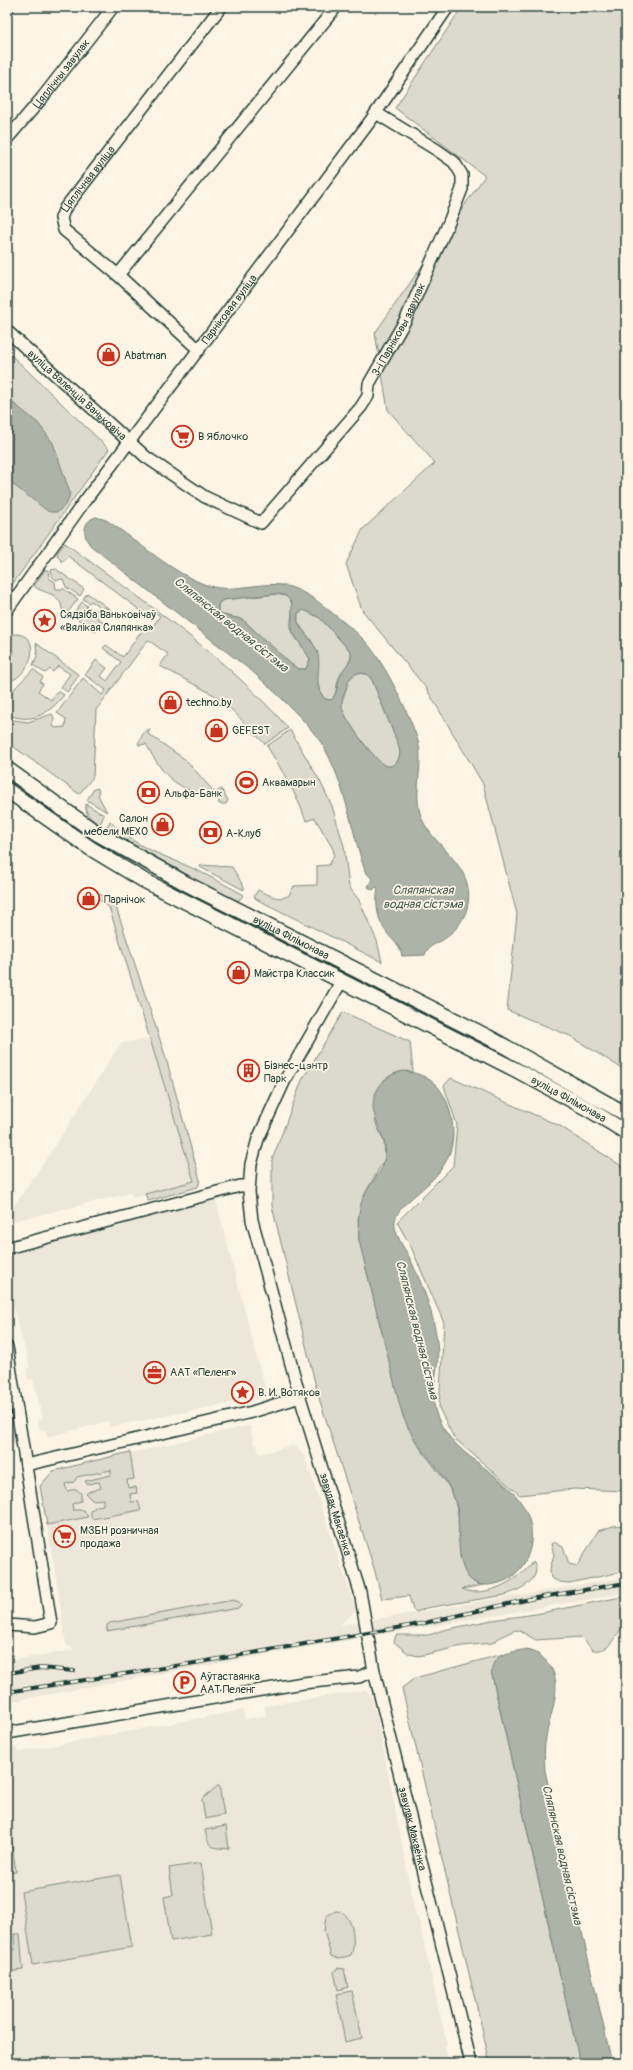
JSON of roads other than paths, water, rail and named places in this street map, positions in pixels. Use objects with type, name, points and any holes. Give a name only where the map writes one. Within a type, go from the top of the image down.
[{"type":"main road","name":"вуліца Філімонава","points":[[7,770],[98,834],[187,884],[488,1037],[626,1114]]},
{"type":"main road","name":"вуліца Філімонава","points":[[7,790],[90,848],[143,880],[520,1072],[590,1110],[626,1132]]},
{"type":"main road","points":[[341,982],[350,967]]},
{"type":"street","name":"Цяплічны завулак","points":[[7,139],[42,98],[113,7]]},
{"type":"street","name":"Цяплічная вуліца","points":[[199,350],[118,275],[64,230],[61,224],[62,214],[221,7]]},
{"type":"street","points":[[118,275],[336,7]]},
{"type":"street","name":"Парніковая вуліца","points":[[7,610],[84,502],[376,113],[448,7]]},
{"type":"street","name":"3-і Парніковы завулак","points":[[129,444],[146,458],[205,496],[261,523],[361,407],[368,396],[372,378],[409,313],[462,189],[462,175],[454,162],[376,113]]},
{"type":"street","name":"вуліца Валенція Ваньковіча","points":[[7,331],[129,444]]},
{"type":"street","name":"завулак Макаёнка","points":[[341,982],[288,1073],[254,1150],[249,1186],[252,1220],[300,1398],[360,1592],[374,1671],[471,2063]]},
{"type":"street","points":[[7,1248],[240,1186],[249,1186]]},
{"type":"street","points":[[7,1347],[51,1623],[35,1627],[7,1626]]},
{"type":"street","points":[[26,1465],[252,1412],[300,1398]]},
{"type":"street","points":[[7,1733],[303,1684],[359,1677],[374,1671]]},
{"type":"water","points":[[7,398],[38,423],[53,443],[70,493],[67,503],[58,512],[49,512],[7,480]]},
{"type":"water","name":"Сляпянская водная сістэма","points":[[96,517],[106,520],[169,565],[209,586],[218,588],[236,588],[273,584],[282,585],[302,592],[320,603],[349,626],[373,651],[388,674],[401,699],[419,745],[420,764],[418,803],[420,813],[432,835],[458,865],[465,877],[468,889],[467,909],[460,922],[447,937],[428,949],[425,955],[402,956],[398,946],[381,923],[377,906],[378,888],[376,887],[373,890],[368,887],[372,879],[365,871],[342,790],[330,759],[316,735],[290,707],[254,673],[91,546],[86,538],[85,529],[86,525],[91,519]],"holes":[[[273,594],[285,595],[292,603],[292,631],[310,659],[306,669],[298,669],[291,664],[243,620],[226,616],[218,610],[218,604],[223,600]],[[304,610],[320,618],[351,652],[351,659],[342,671],[335,695],[331,700],[325,699],[319,688],[319,664],[317,651],[298,623],[298,613]],[[355,674],[367,674],[372,680],[398,744],[400,755],[397,762],[392,766],[386,766],[375,757],[361,739],[344,712],[342,707],[343,698],[349,681]]]},
{"type":"water","points":[[404,1071],[419,1074],[425,1077],[436,1085],[441,1091],[448,1105],[453,1131],[450,1152],[441,1169],[429,1183],[404,1205],[397,1215],[395,1227],[420,1280],[436,1332],[438,1355],[434,1389],[435,1410],[448,1435],[458,1446],[496,1477],[519,1499],[527,1513],[531,1528],[529,1553],[520,1570],[509,1579],[492,1585],[477,1584],[469,1578],[464,1569],[459,1546],[458,1512],[453,1494],[443,1477],[416,1440],[404,1419],[359,1240],[358,1222],[361,1204],[366,1192],[382,1167],[385,1158],[384,1140],[374,1114],[374,1097],[379,1087],[387,1078],[393,1074]]},
{"type":"water","points":[[522,1650],[532,1651],[541,1656],[552,1669],[555,1678],[555,1698],[545,1745],[545,1771],[612,2063],[580,2063],[492,1675],[494,1664],[500,1656],[510,1652]]},
{"type":"railway","points":[[7,1692],[195,1663],[420,1624],[530,1599],[626,1583]]},
{"type":"railway","points":[[7,1673],[41,1668],[74,1671]]},
{"type":"place","name":"Abatman","points":[[109,355]]},
{"type":"place","name":"В Яблочко","points":[[183,436]]},
{"type":"place","name":"Сядзіба Ваньковічаў «Вялікая Сляпянка»","points":[[44,620]]},
{"type":"place","name":"techno.by","points":[[170,702]]},
{"type":"place","name":"GEFEST","points":[[217,730]]},
{"type":"place","name":"Аквамарын","points":[[247,782]]},
{"type":"place","name":"Альфа-Банк","points":[[148,793]]},
{"type":"place","name":"Салон мебели MEXO","points":[[163,824]]},
{"type":"place","name":"А-Клуб","points":[[211,833]]},
{"type":"place","name":"Парнічoк","points":[[88,899]]},
{"type":"place","name":"Майстра Классик","points":[[238,973]]},
{"type":"place","name":"Бізнес-цэнтр Парк","points":[[248,1071]]},
{"type":"place","name":"ААТ «Пеленг»","points":[[154,1372]]},
{"type":"place","name":"В. И. Вотяков","points":[[242,1392]]},
{"type":"place","name":"МЗБН розничная продажа","points":[[65,1536]]},
{"type":"place","name":"Аўтастаянка ААТ Пеленг","points":[[184,1682]]}]
